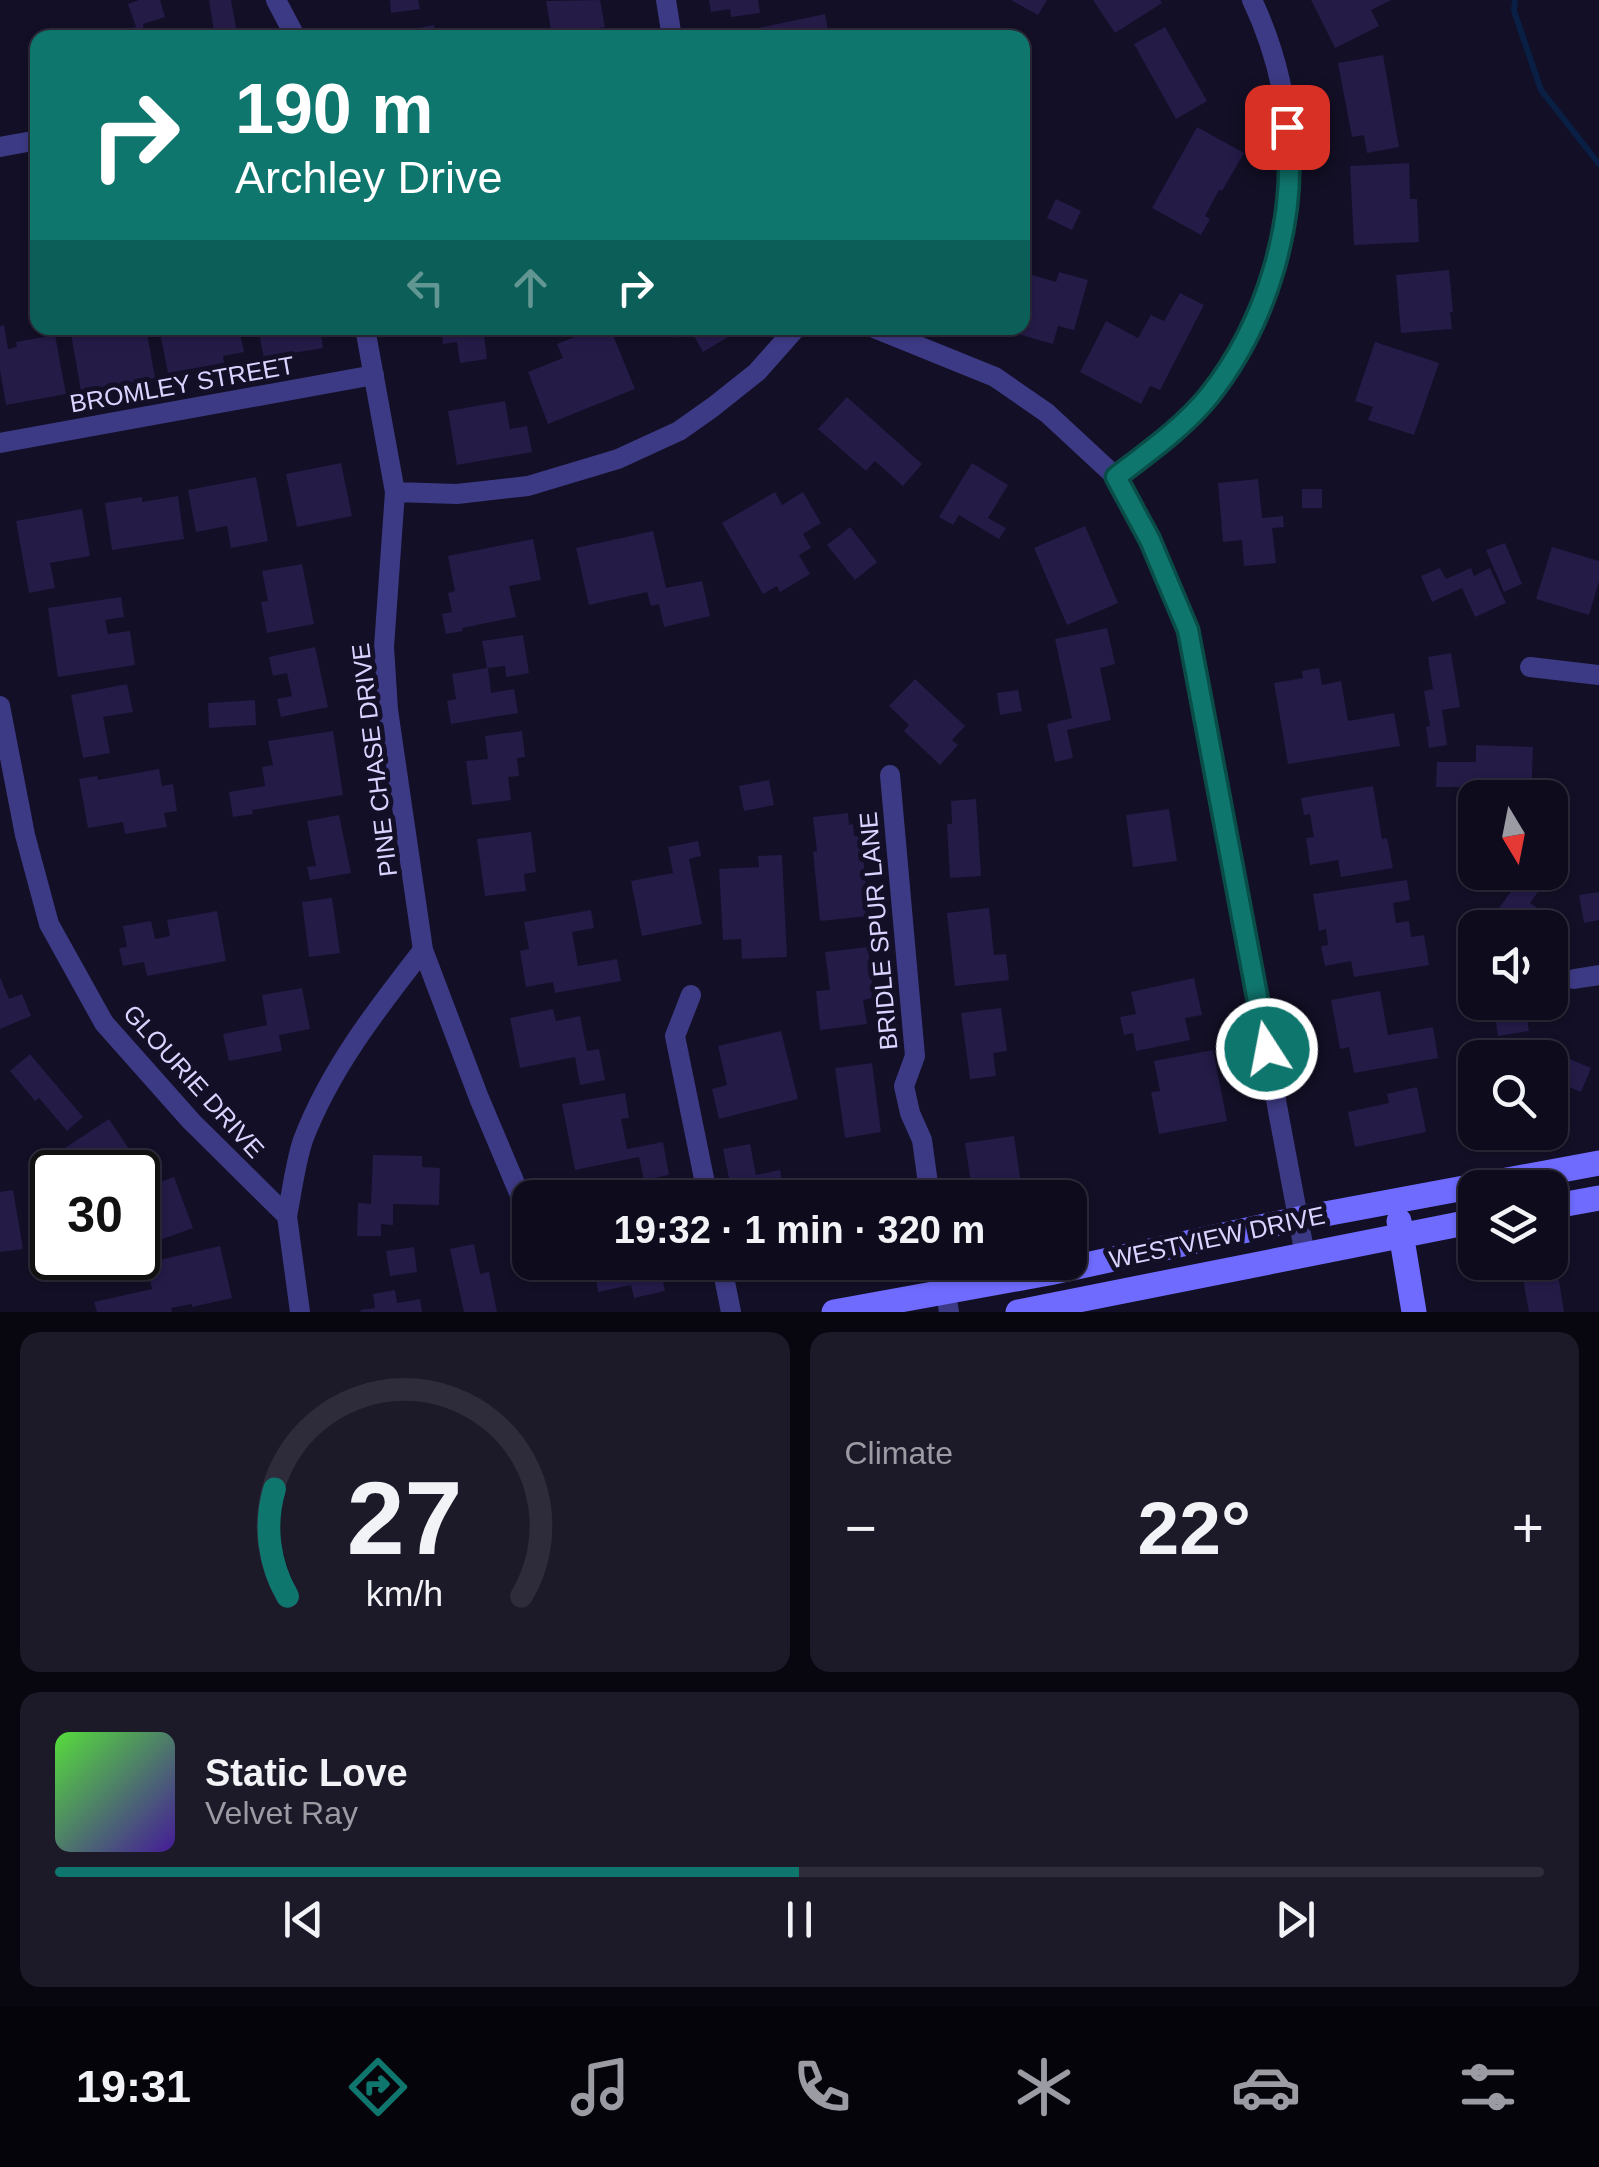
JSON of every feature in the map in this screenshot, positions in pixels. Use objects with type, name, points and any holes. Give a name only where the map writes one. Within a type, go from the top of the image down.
[{"type":"main road","name":"WESTVIEW DRIVE","points":[[1087,1265],[1298,1219],[1599,1163]]},
{"type":"main road","points":[[1568,1204],[1599,1198]]},
{"type":"main road","points":[[1396,1201],[1414,1312]]},
{"type":"main road","name":"WESTVIEW DRIVE","points":[[1018,1312],[1057,1308],[1458,1224]]},
{"type":"main road","name":"WESTVIEW DRIVE","points":[[834,1312],[948,1302],[1025,1280]]},
{"type":"street","points":[[276,0],[292,30]]},
{"type":"street","points":[[666,0],[671,30]]},
{"type":"street","points":[[1116,477],[1207,398],[1241,347],[1263,302],[1276,262],[1286,207],[1290,151],[1284,102],[1268,33],[1252,0]]},
{"type":"street","points":[[0,147],[30,141]]},
{"type":"street","name":"PINE CHASE DRIVE","points":[[366,335],[394,492],[384,647],[388,710],[422,950],[514,1180]]},
{"type":"street","points":[[394,492],[457,494],[528,486],[618,458],[679,431],[713,407],[757,372],[790,335]]},
{"type":"street","points":[[891,335],[994,377],[1047,413],[1116,477],[1150,540],[1188,630],[1305,1254]]},
{"type":"street","name":"BROMLEY STREET","points":[[0,443],[374,375]]},
{"type":"street","points":[[1530,667],[1599,675]]},
{"type":"street","name":"GLOURIE DRIVE","points":[[0,706],[26,835],[50,924],[104,1022],[191,1121],[287,1216]]},
{"type":"street","name":"BRIDLE SPUR LANE","points":[[890,776],[915,1056],[904,1086],[910,1114],[922,1140],[928,1180]]},
{"type":"street","points":[[300,1312],[287,1216],[302,1142],[331,1081],[366,1024],[422,950]]},
{"type":"street","points":[[1574,979],[1599,975]]},
{"type":"street","points":[[692,995],[675,1036],[704,1180]]},
{"type":"street","points":[[725,1280],[731,1312]]},
{"type":"street","points":[[1051,1280],[1057,1308]]},
{"type":"building","points":[[160,0],[165,17],[143,24],[144,30],[121,30],[136,27],[128,4]]},
{"type":"building","points":[[209,0],[231,0],[237,30],[214,30]]},
{"type":"building","points":[[390,0],[418,0],[420,9],[391,13]]},
{"type":"building","points":[[600,0],[605,27],[551,30],[546,1]]},
{"type":"building","points":[[709,0],[758,0],[760,13],[731,17],[730,9],[711,12]]},
{"type":"building","points":[[1011,0],[1047,0],[1038,15]]},
{"type":"building","points":[[1093,0],[1160,0],[1162,3],[1115,33]]},
{"type":"building","points":[[1311,0],[1391,0],[1371,10],[1379,26],[1335,48]]},
{"type":"building","points":[[825,14],[828,30],[749,30]]},
{"type":"building","points":[[434,25],[435,30],[409,30]]},
{"type":"building","points":[[1165,27],[1207,101],[1176,119],[1134,44]]},
{"type":"building","points":[[1383,55],[1399,147],[1367,153],[1364,135],[1352,137],[1338,63]]},
{"type":"building","points":[[1197,127],[1244,153],[1205,216],[1210,219],[1201,235],[1152,208]]},
{"type":"building","points":[[1409,163],[1410,199],[1417,199],[1419,242],[1354,245],[1350,166]]},
{"type":"building","points":[[1056,199],[1081,211],[1072,230],[1047,218]]},
{"type":"building","points":[[1449,270],[1452,329],[1401,333],[1396,275]]},
{"type":"building","points":[[1059,272],[1088,280],[1074,330],[1058,326],[1053,344],[1021,335],[1030,335],[1030,274],[1056,282]]},
{"type":"building","points":[[1180,293],[1204,305],[1160,390],[1150,386],[1141,404],[1080,372],[1106,321],[1138,338],[1151,315],[1164,321]]},
{"type":"building","points":[[4,325],[8,349],[17,347],[16,342],[55,335],[66,394],[6,405],[0,370],[0,326]]},
{"type":"building","points":[[71,335],[147,335],[155,378],[81,391]]},
{"type":"building","points":[[160,335],[240,335],[244,352],[223,356],[224,363],[168,373]]},
{"type":"building","points":[[259,335],[321,335],[323,348],[264,358]]},
{"type":"building","points":[[442,335],[484,335],[487,359],[460,363],[457,342],[443,344]]},
{"type":"building","points":[[580,335],[613,335],[635,389],[548,424],[528,372],[563,358],[557,344]]},
{"type":"building","points":[[693,335],[732,335],[703,352]]},
{"type":"building","points":[[1375,342],[1439,363],[1414,435],[1368,420],[1373,407],[1355,401]]},
{"type":"building","points":[[847,397],[922,464],[903,486],[875,461],[866,471],[818,429]]},
{"type":"building","points":[[505,401],[510,429],[527,426],[532,452],[457,465],[448,411]]},
{"type":"building","points":[[341,463],[352,516],[297,527],[286,474]]},
{"type":"building","points":[[972,463],[1008,485],[988,518],[1006,528],[999,539],[959,515],[953,525],[939,517]]},
{"type":"building","points":[[256,477],[268,541],[231,548],[227,526],[196,532],[188,490]]},
{"type":"building","points":[[1258,479],[1262,518],[1283,516],[1284,527],[1272,528],[1276,563],[1244,566],[1242,540],[1223,542],[1218,483]]},
{"type":"building","points":[[1302,489],[1322,489],[1322,508],[1302,508]]},
{"type":"building","points":[[775,492],[782,505],[803,492],[821,523],[803,534],[811,548],[799,555],[810,574],[780,592],[777,586],[763,594],[722,523]]},
{"type":"building","points":[[178,496],[184,539],[112,550],[105,503]]},
{"type":"building","points":[[82,509],[90,556],[50,563],[55,588],[29,593],[16,521]]},
{"type":"building","points":[[1085,526],[1118,603],[1067,625],[1034,548]]},
{"type":"building","points":[[850,527],[877,562],[855,580],[827,545]]},
{"type":"building","points":[[653,531],[666,588],[702,581],[710,616],[664,627],[659,604],[651,606],[647,592],[589,605],[576,548]]},
{"type":"building","points":[[533,539],[541,580],[509,586],[516,617],[446,634],[442,614],[452,612],[448,593],[455,591],[448,556]]},
{"type":"building","points":[[1505,543],[1522,584],[1504,592],[1486,550]]},
{"type":"building","points":[[1552,547],[1599,561],[1599,581],[1589,615],[1536,599]]},
{"type":"building","points":[[302,564],[314,624],[267,633],[261,602],[268,601],[262,571]]},
{"type":"building","points":[[1440,568],[1446,579],[1471,568],[1474,576],[1490,568],[1506,603],[1475,617],[1462,588],[1432,602],[1421,576]]},
{"type":"building","points":[[121,597],[124,617],[105,620],[108,634],[130,631],[135,665],[58,677],[48,608]]},
{"type":"building","points":[[1107,628],[1115,664],[1100,668],[1111,720],[1067,730],[1073,758],[1055,762],[1047,724],[1072,718],[1055,639]]},
{"type":"building","points":[[523,635],[529,673],[506,677],[505,666],[488,668],[491,693],[514,689],[518,713],[451,724],[447,701],[456,699],[452,674],[487,668],[482,641]]},
{"type":"building","points":[[315,647],[328,707],[281,717],[277,699],[292,696],[287,673],[273,676],[269,657]]},
{"type":"building","points":[[1451,653],[1460,707],[1442,710],[1447,745],[1429,748],[1424,691],[1433,689],[1428,657]]},
{"type":"building","points":[[1319,668],[1322,685],[1341,681],[1348,721],[1394,713],[1400,746],[1288,764],[1274,683],[1303,678],[1302,671]]},
{"type":"building","points":[[915,679],[965,726],[952,740],[958,745],[940,765],[904,731],[909,725],[889,706]]},
{"type":"building","points":[[127,684],[133,712],[103,717],[110,753],[83,758],[71,695]]},
{"type":"building","points":[[1018,690],[1022,711],[1000,715],[997,693]]},
{"type":"building","points":[[255,700],[256,725],[209,728],[208,703]]},
{"type":"building","points":[[333,731],[343,795],[252,810],[253,814],[233,817],[229,792],[265,786],[262,767],[273,765],[268,741]]},
{"type":"building","points":[[522,731],[525,757],[517,758],[519,776],[508,777],[511,800],[472,805],[466,761],[488,759],[485,736]]},
{"type":"building","points":[[1476,745],[1533,747],[1532,780],[1458,780],[1458,787],[1436,787],[1437,762],[1476,762]]},
{"type":"building","points":[[159,769],[162,786],[173,784],[177,811],[164,813],[167,827],[125,834],[123,822],[88,828],[79,779],[97,776],[98,780]]},
{"type":"building","points":[[769,780],[774,805],[744,811],[739,786]]},
{"type":"building","points":[[1373,786],[1382,839],[1387,838],[1393,868],[1341,877],[1338,860],[1310,865],[1306,838],[1314,837],[1310,814],[1304,815],[1301,798]]},
{"type":"building","points":[[976,799],[981,876],[950,878],[947,824],[952,824],[951,801]]},
{"type":"building","points":[[1169,809],[1177,861],[1133,867],[1126,815]]},
{"type":"building","points":[[848,813],[854,836],[861,835],[869,916],[820,921],[813,817]]},
{"type":"building","points":[[339,815],[351,873],[310,880],[307,867],[316,866],[307,821]]},
{"type":"building","points":[[531,832],[536,872],[524,874],[526,891],[485,896],[477,839]]},
{"type":"building","points":[[698,841],[701,856],[689,859],[702,924],[642,936],[631,881],[673,873],[668,847]]},
{"type":"building","points":[[782,855],[787,957],[742,959],[741,939],[723,940],[719,869],[759,867],[758,856]]},
{"type":"building","points":[[1407,880],[1410,900],[1393,903],[1396,923],[1409,921],[1411,937],[1424,935],[1429,965],[1354,977],[1351,961],[1325,966],[1321,946],[1328,945],[1326,929],[1319,931],[1313,894]]},
{"type":"building","points":[[1512,890],[1539,890],[1530,903],[1540,910],[1499,908]]},
{"type":"building","points":[[1599,892],[1599,920],[1584,923],[1579,895]]},
{"type":"building","points":[[332,898],[340,953],[309,957],[302,902]]},
{"type":"building","points":[[989,908],[994,955],[1006,954],[1009,980],[955,986],[947,913]]},
{"type":"building","points":[[591,910],[594,928],[572,932],[578,966],[617,959],[621,981],[555,993],[553,982],[526,987],[520,951],[529,949],[524,922]]},
{"type":"building","points":[[217,911],[226,961],[147,976],[144,962],[123,966],[119,948],[127,947],[123,926],[151,921],[155,939],[170,936],[167,920]]},
{"type":"building","points":[[868,947],[874,998],[863,1000],[867,1024],[820,1030],[816,991],[830,990],[825,952]]},
{"type":"building","points":[[0,977],[9,999],[22,994],[31,1016],[0,1029]]},
{"type":"building","points":[[1194,978],[1202,1015],[1185,1018],[1190,1040],[1136,1051],[1133,1033],[1124,1035],[1120,1017],[1136,1014],[1131,992]]},
{"type":"building","points":[[302,988],[310,1029],[279,1035],[282,1051],[229,1061],[223,1034],[267,1025],[262,995]]},
{"type":"building","points":[[1380,991],[1388,1035],[1433,1027],[1438,1058],[1354,1073],[1349,1047],[1340,1049],[1331,1000]]},
{"type":"building","points":[[1001,1008],[1007,1051],[993,1053],[996,1076],[970,1079],[961,1013]]},
{"type":"building","points":[[553,1009],[556,1021],[580,1016],[587,1051],[599,1049],[605,1080],[580,1085],[575,1057],[520,1068],[510,1018]]},
{"type":"building","points":[[1496,1020],[1527,1020],[1529,1031],[1498,1036]]},
{"type":"building","points":[[781,1031],[798,1099],[719,1119],[712,1089],[727,1085],[718,1046]]},
{"type":"building","points":[[1213,1050],[1227,1121],[1159,1134],[1151,1092],[1160,1091],[1154,1061]]},
{"type":"building","points":[[30,1054],[83,1117],[67,1131],[10,1071]]},
{"type":"building","points":[[1568,1058],[1591,1068],[1581,1092],[1568,1087]]},
{"type":"building","points":[[872,1063],[881,1132],[845,1138],[835,1068]]},
{"type":"building","points":[[1417,1087],[1426,1132],[1355,1147],[1348,1112],[1389,1103],[1387,1094]]},
{"type":"building","points":[[625,1093],[629,1118],[621,1119],[627,1149],[663,1142],[669,1175],[644,1180],[639,1157],[575,1170],[562,1104]]},
{"type":"building","points":[[109,1119],[130,1150],[62,1150]]},
{"type":"building","points":[[1014,1136],[1020,1180],[970,1180],[965,1143]]},
{"type":"building","points":[[750,1144],[756,1175],[780,1170],[782,1180],[729,1180],[723,1149]]},
{"type":"building","points":[[373,1155],[422,1156],[422,1167],[440,1168],[439,1205],[393,1204],[393,1225],[381,1224],[381,1236],[357,1236],[358,1203],[371,1204]]},
{"type":"building","points":[[174,1177],[193,1228],[160,1240],[160,1182]]},
{"type":"building","points":[[13,1190],[23,1249],[0,1252],[0,1192]]},
{"type":"building","points":[[474,1244],[480,1274],[489,1272],[497,1312],[464,1312],[450,1249]]},
{"type":"building","points":[[220,1246],[232,1298],[171,1308],[172,1312],[97,1312],[94,1302],[152,1289],[150,1280],[160,1280],[160,1260]]},
{"type":"building","points":[[414,1247],[417,1272],[390,1276],[386,1251]]},
{"type":"building","points":[[596,1280],[663,1280],[665,1291],[634,1298],[631,1285],[598,1292]]},
{"type":"building","points":[[1523,1280],[1559,1280],[1564,1312],[1529,1312]]},
{"type":"building","points":[[395,1290],[397,1303],[420,1299],[422,1312],[361,1312],[375,1308],[373,1294]]},
{"type":"waterway","points":[[1515,0],[1514,11],[1541,90],[1599,164]]},
{"type":"route","points":[[1267,1049],[1188,630],[1150,540],[1116,477],[1207,398],[1236,358],[1263,302],[1276,262],[1286,207],[1290,151],[1287,127]]}]
